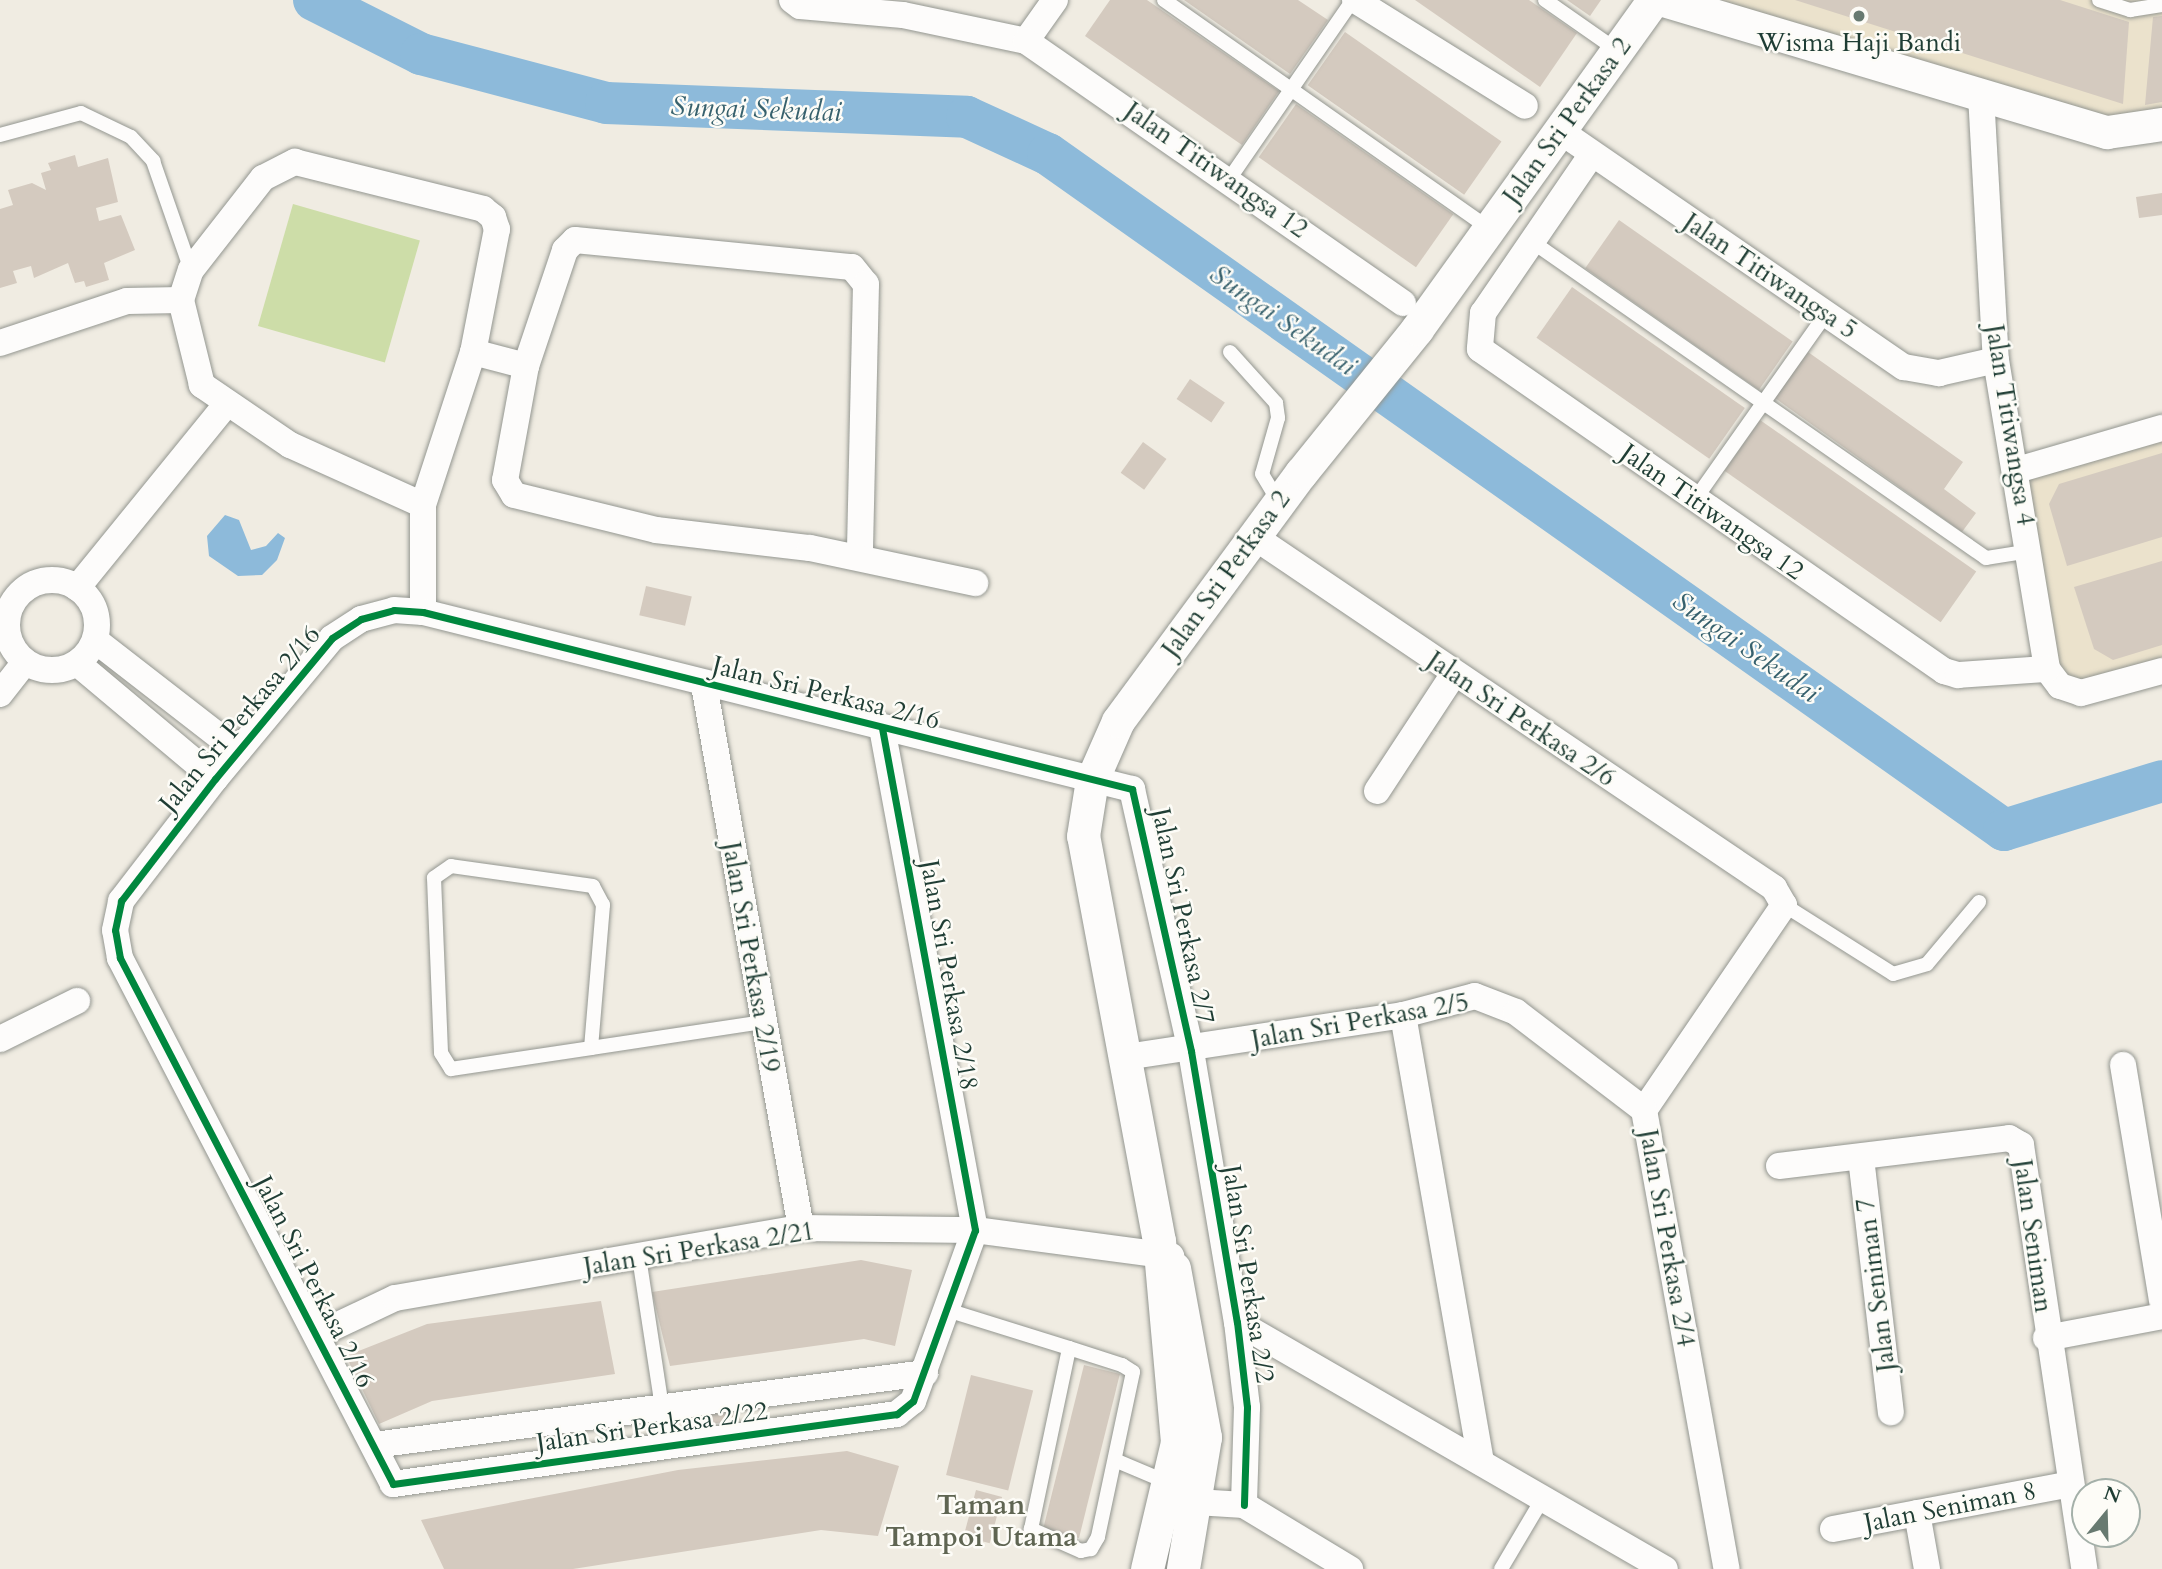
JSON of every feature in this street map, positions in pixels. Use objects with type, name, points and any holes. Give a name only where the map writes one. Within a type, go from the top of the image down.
[{"type":"street","points":[[792,0],[800,6],[908,7],[1026,41],[1055,0]]},
{"type":"street","points":[[1354,0],[1525,106]]},
{"type":"street","name":"Jalan Sri Perkasa 2","points":[[1183,1569],[1205,1437],[1162,1251],[1083,836],[1092,780],[1118,720],[1279,502],[1345,418],[1410,316],[1490,229],[1653,0]]},
{"type":"street","points":[[1685,4],[2107,132],[2162,124]]},
{"type":"street","name":"Jalan Titiwangsa 12","points":[[1026,41],[1230,178],[1410,316]]},
{"type":"street","name":"Jalan Titiwangsa 4","points":[[1981,95],[1996,360],[2031,551],[2047,669]]},
{"type":"street","name":"Jalan Titiwangsa 5","points":[[1560,131],[1826,314],[1920,373],[1996,360]]},
{"type":"street","name":"Jalan Titiwangsa 12","points":[[1592,154],[1534,243],[1483,313],[1480,349],[1694,501],[1944,670],[1958,676],[2047,669]]},
{"type":"street","points":[[423,505],[366,483],[225,406],[202,385],[181,300],[191,270],[262,178],[295,162],[483,209],[497,229],[472,352],[423,505],[423,612]]},
{"type":"street","points":[[860,556],[866,284],[852,267],[575,240],[565,250],[526,366],[505,480],[514,495],[656,530],[860,556],[975,583]]},
{"type":"street","points":[[0,343],[127,301],[181,300]]},
{"type":"street","points":[[472,352],[526,366]]},
{"type":"street","points":[[77,588],[225,406]]},
{"type":"street","points":[[2017,470],[2162,428]]},
{"type":"street","name":"Jalan Sri Perkasa 2/6","points":[[1254,537],[1774,888],[1784,905]]},
{"type":"street","points":[[48,580],[77,588],[95,611],[95,640],[77,663],[51,670],[25,662],[8,637],[15,600],[48,580]]},
{"type":"street","name":"Jalan Sri Perkasa 2/16","points":[[393,1484],[319,1334],[120,958],[115,930],[121,901],[215,779],[332,638],[360,619],[423,612],[704,685],[1092,780]]},
{"type":"street","points":[[95,640],[238,751]]},
{"type":"street","points":[[0,694],[25,662]]},
{"type":"street","points":[[77,663],[215,779]]},
{"type":"street","points":[[2047,669],[2060,686],[2081,694],[2162,671]]},
{"type":"street","points":[[1377,791],[1454,674]]},
{"type":"street","name":"Jalan Sri Perkasa 2/19","points":[[704,685],[762,1022],[801,1228]]},
{"type":"street","name":"Jalan Sri Perkasa 2/18","points":[[882,728],[975,1230]]},
{"type":"street","name":"Jalan Sri Perkasa 2/7","points":[[1092,780],[1121,784],[1136,796],[1191,1051]]},
{"type":"street","name":"Jalan Sri Perkasa 2/4","points":[[1727,1569],[1644,1110],[1784,905]]},
{"type":"street","name":"Jalan Sri Perkasa 2/5","points":[[1126,1057],[1191,1051],[1403,1015],[1475,996],[1516,1012],[1644,1110]]},
{"type":"street","points":[[0,1039],[77,1001]]},
{"type":"street","points":[[1403,1015],[1481,1462]]},
{"type":"street","name":"Jalan Sri Perkasa 2/2","points":[[1191,1051],[1237,1322],[1247,1407],[1244,1505]]},
{"type":"street","points":[[2123,1065],[2162,1300]]},
{"type":"street","name":"Jalan Seniman","points":[[1779,1166],[2016,1140],[2067,1485],[2084,1569]]},
{"type":"street","name":"Jalan Seniman 7","points":[[1861,1158],[1891,1412]]},
{"type":"street","name":"Jalan Sri Perkasa 2/21","points":[[319,1334],[394,1298],[801,1228],[975,1230],[1162,1251]]},
{"type":"street","points":[[374,1446],[925,1373],[944,1309],[975,1230]]},
{"type":"street","name":"Jalan Sri Perkasa 2","points":[[1147,1569],[1177,1441],[1162,1251]]},
{"type":"street","points":[[2046,1338],[2162,1316]]},
{"type":"street","name":"Jalan Sri Perkasa 2/2","points":[[1237,1322],[1665,1569]]},
{"type":"street","name":"Jalan Sri Perkasa 2/22","points":[[393,1484],[897,1414],[913,1401],[925,1373]]},
{"type":"street","name":"Jalan Seniman 8","points":[[1833,1529],[2067,1485]]},
{"type":"street","points":[[1196,1502],[1244,1505],[1350,1569]]},
{"type":"street","points":[[1917,1513],[1927,1569]]},
{"type":"lane","points":[[1164,0],[1490,229]]},
{"type":"lane","points":[[1230,178],[1354,0]]},
{"type":"lane","points":[[1545,0],[1618,51]]},
{"type":"lane","points":[[2099,0],[2130,10],[2162,5]]},
{"type":"lane","points":[[0,135],[81,113],[131,137],[153,161],[191,270]]},
{"type":"lane","points":[[1534,243],[1763,400],[1986,558],[2031,551]]},
{"type":"lane","points":[[1694,501],[1826,314]]},
{"type":"lane","points":[[1230,352],[1276,404],[1278,418],[1262,474],[1279,502]]},
{"type":"lane","points":[[591,1048],[603,905],[593,886],[451,866],[433,878],[441,1054],[452,1069],[591,1048],[762,1022]]},
{"type":"lane","points":[[1784,905],[1893,974],[1927,964],[1979,902]]},
{"type":"lane","points":[[639,1257],[668,1446]]},
{"type":"lane","points":[[944,1309],[1069,1348],[1133,1372],[1117,1461],[1091,1549],[1081,1551],[1031,1529],[1069,1348]]},
{"type":"lane","points":[[1117,1461],[1167,1482]]},
{"type":"lane","points":[[1501,1569],[1543,1498]]},
{"type":"shaded area","points":[[1714,0],[2162,0],[2162,111],[2106,117]]},
{"type":"shaded area","points":[[2162,437],[2162,660],[2083,685],[2054,666],[2026,478]]},
{"type":"green space","points":[[293,204],[420,240],[385,362],[258,326]]},
{"type":"water","points":[[225,515],[239,520],[251,550],[266,546],[278,533],[285,538],[277,560],[262,575],[238,576],[209,556],[207,536]]},
{"type":"building","points":[[1110,0],[1147,0],[1279,91],[1242,145],[1085,36]]},
{"type":"building","points":[[1184,0],[1298,0],[1328,20],[1290,74]]},
{"type":"building","points":[[1415,0],[1529,0],[1577,33],[1540,87]]},
{"type":"building","points":[[1567,0],[1601,0],[1590,16]]},
{"type":"building","points":[[1795,0],[2060,0],[2129,22],[2123,104]]},
{"type":"building","points":[[2162,16],[2162,102],[2145,105],[2153,17]]},
{"type":"building","points":[[1345,32],[1501,142],[1464,195],[1308,85]]},
{"type":"building","points":[[1296,104],[1453,214],[1416,267],[1259,157]]},
{"type":"building","points":[[75,155],[78,167],[108,158],[118,202],[96,208],[99,221],[121,215],[135,250],[104,263],[109,280],[86,287],[84,281],[75,283],[68,263],[34,278],[31,266],[13,271],[17,283],[0,288],[0,209],[13,205],[8,190],[32,183],[46,190],[41,173],[51,170],[48,163]]},
{"type":"building","points":[[2162,193],[2162,215],[2139,218],[2136,197]]},
{"type":"building","points":[[1619,220],[1793,342],[1759,390],[1585,268]]},
{"type":"building","points":[[1572,287],[1745,408],[1709,459],[1536,338]]},
{"type":"building","points":[[1808,352],[1963,462],[1944,489],[1976,513],[1962,532],[1775,398]]},
{"type":"building","points":[[1190,379],[1225,402],[1211,422],[1177,399]]},
{"type":"building","points":[[1760,420],[1976,571],[1941,622],[1724,471]]},
{"type":"building","points":[[1143,442],[1166,459],[1144,490],[1121,473]]},
{"type":"building","points":[[2162,453],[2162,537],[2067,566],[2049,504],[2059,484]]},
{"type":"building","points":[[2162,561],[2162,645],[2113,660],[2094,649],[2074,587]]},
{"type":"building","points":[[646,586],[692,597],[685,626],[639,615]]},
{"type":"building","points":[[861,1260],[912,1270],[895,1346],[864,1339],[670,1366],[652,1292]]},
{"type":"building","points":[[601,1301],[615,1374],[432,1401],[379,1424],[346,1356],[427,1324]]},
{"type":"building","points":[[1084,1365],[1120,1374],[1079,1538],[1043,1529]]},
{"type":"building","points":[[971,1375],[1033,1390],[1008,1490],[946,1475]]},
{"type":"building","points":[[738,1405],[740,1420],[691,1427],[688,1412]]},
{"type":"building","points":[[847,1451],[899,1466],[878,1536],[821,1530],[573,1569],[444,1569],[421,1520],[678,1470]]},
{"type":"building","points":[[976,1490],[1002,1497],[990,1543],[964,1536]]},
{"type":"waterway","name":"Sungai Sekudai","points":[[314,0],[421,54],[606,103],[967,117],[1048,154],[2004,830],[2162,781]]},
{"type":"cycle path","points":[[882,728],[975,1230],[913,1401],[897,1414],[393,1484],[120,958],[115,930],[121,901],[215,779],[332,638],[361,619],[394,610],[423,612],[1132,789],[1191,1051],[1237,1322],[1247,1407],[1244,1505]]},
{"type":"place","name":"Wisma Haji Bandi","points":[[1859,16]]},
{"type":"district","name":"Taman Tampoi Utama","points":[[981,1521]]}]
